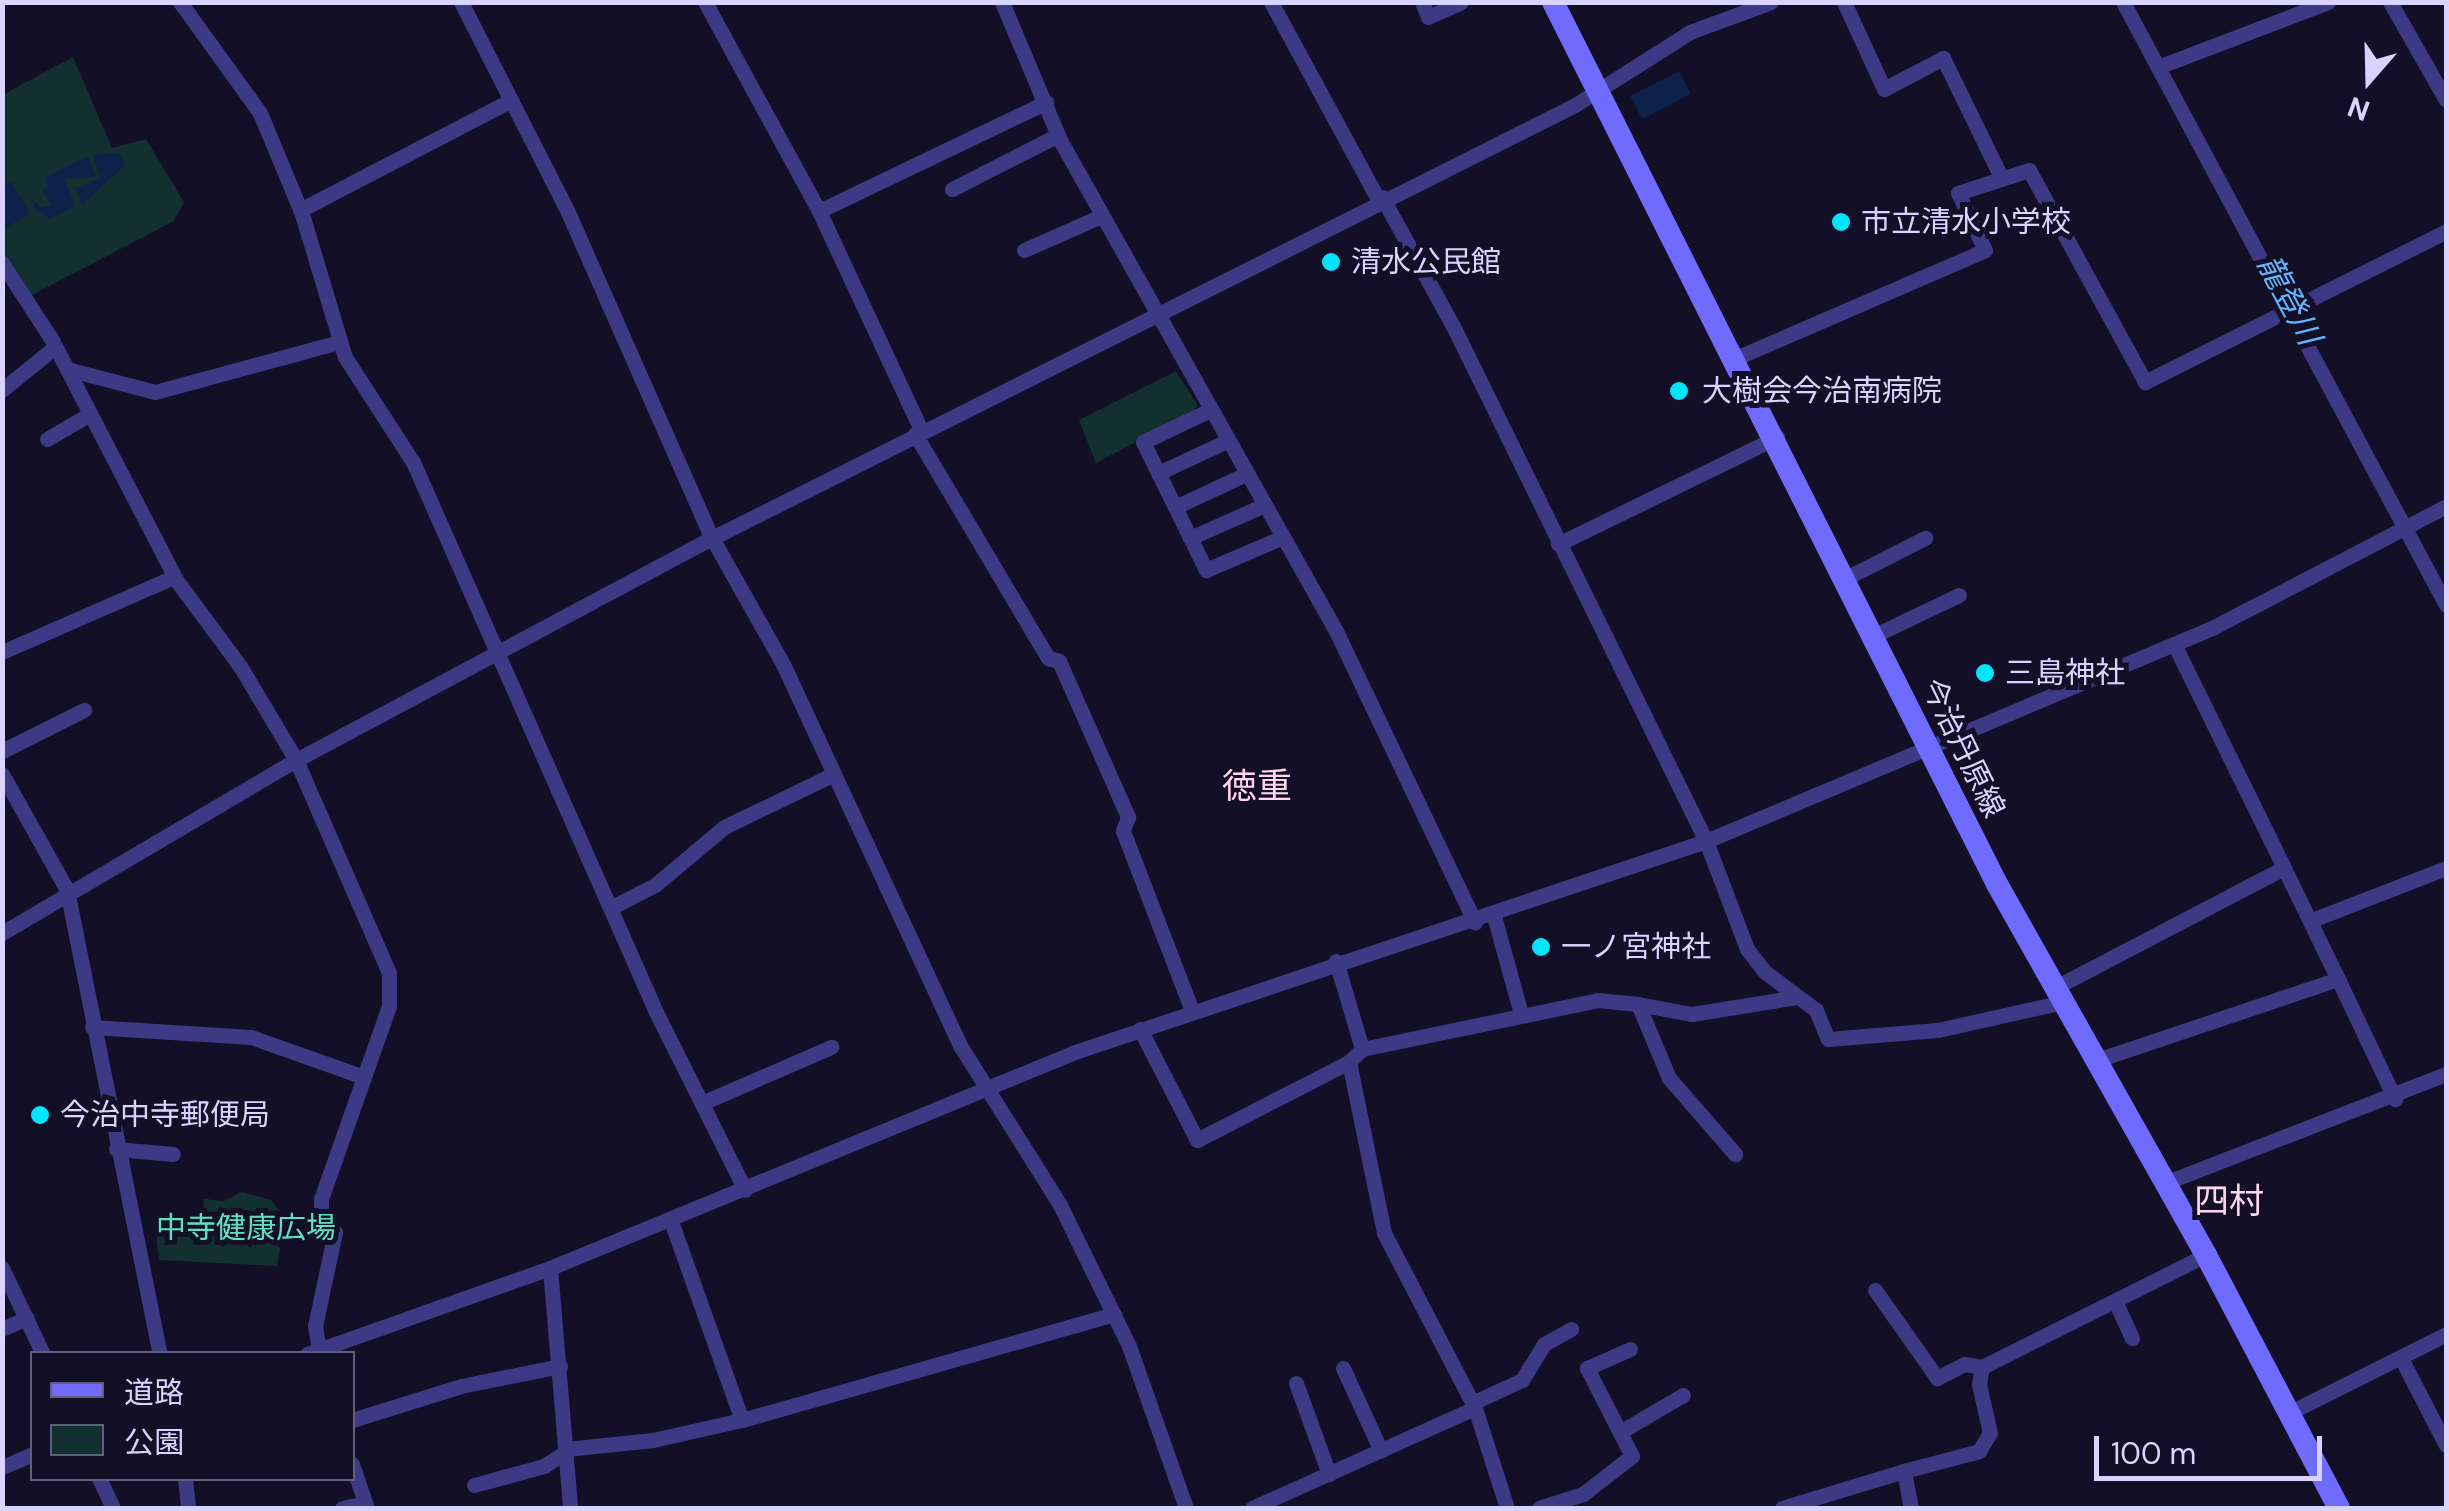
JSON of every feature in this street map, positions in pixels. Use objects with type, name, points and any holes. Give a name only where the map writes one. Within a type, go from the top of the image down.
[{"type":"main road","name":"今治丹原線","points":[[1553,2],[1777,437],[1929,746],[2094,1061],[2206,1254],[2339,1508]]},
{"type":"street","points":[[180,2],[260,113],[300,210],[340,342],[414,462],[495,653],[702,1103],[746,1190]]},
{"type":"street","points":[[461,2],[511,100],[712,538],[784,664],[961,1047],[1060,1205],[1114,1314],[1186,1508]]},
{"type":"street","points":[[704,2],[819,211],[918,432],[1048,658],[1059,661],[1128,817],[1123,831],[1192,1011]]},
{"type":"street","points":[[1002,2],[1058,135],[1154,313],[1336,631],[1475,923]]},
{"type":"street","points":[[1271,2],[1456,330],[1706,841],[1747,950],[1765,972],[1816,1010],[1828,1039],[1938,1030],[2059,995],[2284,868]]},
{"type":"street","points":[[1422,2],[1428,17],[1461,2]]},
{"type":"street","points":[[2,933],[67,890],[296,760],[712,538],[1380,198],[1574,105],[1690,32],[1771,2]]},
{"type":"street","points":[[1844,2],[1884,89],[1944,58],[2000,175]]},
{"type":"street","points":[[2123,2],[2286,316],[2446,605]]},
{"type":"street","points":[[2158,67],[2328,2]]},
{"type":"street","points":[[2390,2],[2446,100]]},
{"type":"street","points":[[300,210],[336,186],[511,100]]},
{"type":"street","points":[[819,211],[1046,102]]},
{"type":"street","points":[[952,189],[1058,135]]},
{"type":"street","points":[[1736,358],[1985,250],[1958,193],[2000,175],[2029,170],[2144,382],[2286,316],[2446,231]]},
{"type":"street","points":[[1024,250],[1101,216]]},
{"type":"street","points":[[2,262],[56,347],[174,577],[240,666],[296,760],[389,973],[389,1006],[321,1199],[321,1222],[335,1232],[315,1326],[315,1351]]},
{"type":"street","points":[[67,369],[155,392],[340,342]]},
{"type":"street","points":[[2,390],[56,347]]},
{"type":"street","points":[[1210,410],[1143,442],[1206,570],[1282,537]]},
{"type":"street","points":[[46,439],[90,414]]},
{"type":"street","points":[[1558,544],[1777,437]]},
{"type":"street","points":[[1158,473],[1227,440]]},
{"type":"street","points":[[1175,507],[1246,474]]},
{"type":"street","points":[[1190,538],[1264,505]]},
{"type":"street","points":[[318,1351],[671,1221],[986,1085],[1336,960],[1475,923],[1706,841],[2174,644],[2446,506]]},
{"type":"street","points":[[1846,578],[1926,538]]},
{"type":"street","points":[[2,652],[174,577]]},
{"type":"street","points":[[1875,635],[1959,595]]},
{"type":"street","points":[[2174,644],[2312,920],[2395,1099]]},
{"type":"street","points":[[2,751],[84,710]]},
{"type":"street","points":[[2,774],[67,890],[159,1351]]},
{"type":"street","points":[[612,907],[654,885],[724,828],[834,774]]},
{"type":"street","points":[[2312,920],[2446,868]]},
{"type":"street","points":[[1494,916],[1521,1014]]},
{"type":"street","points":[[1336,960],[1362,1048]]},
{"type":"street","points":[[2094,1061],[2338,979]]},
{"type":"street","points":[[1140,1029],[1197,1140],[1349,1062],[1362,1048],[1598,1000],[1692,1014],[1801,997]]},
{"type":"street","points":[[1638,1004],[1669,1078],[1735,1154]]},
{"type":"street","points":[[92,1027],[250,1038],[364,1078]]},
{"type":"street","points":[[702,1103],[831,1047]]},
{"type":"street","points":[[1349,1062],[1384,1233],[1474,1406],[1507,1508]]},
{"type":"street","points":[[2162,1184],[2395,1099],[2446,1074]]},
{"type":"street","points":[[116,1149],[174,1154]]},
{"type":"street","points":[[671,1221],[742,1420]]},
{"type":"street","points":[[1875,1290],[1937,1378],[1964,1364],[1982,1368],[2206,1254]]},
{"type":"street","points":[[2,1268],[41,1351]]},
{"type":"street","points":[[550,1268],[570,1508]]},
{"type":"street","points":[[2114,1301],[2132,1338]]},
{"type":"street","points":[[474,1485],[534,1470],[567,1450],[652,1440],[742,1420],[1114,1314]]},
{"type":"street","points":[[2,1329],[26,1318]]},
{"type":"street","points":[[1252,1508],[1381,1451],[1522,1380],[1544,1344],[1571,1329]]},
{"type":"street","points":[[2291,1412],[2446,1334]]},
{"type":"street","points":[[1540,1508],[1611,1478],[1632,1456],[1587,1368],[1630,1349]]},
{"type":"street","points":[[2401,1358],[2446,1445]]},
{"type":"street","points":[[355,1419],[461,1386],[560,1366]]},
{"type":"street","points":[[1343,1368],[1381,1451]]},
{"type":"street","points":[[1782,1508],[1979,1451],[1990,1432],[1978,1384],[1982,1368]]},
{"type":"street","points":[[1296,1382],[1329,1474]]},
{"type":"street","points":[[1620,1432],[1682,1395]]},
{"type":"street","points":[[2,1467],[30,1455]]},
{"type":"street","points":[[1904,1471],[1911,1508]]},
{"type":"street","points":[[342,1508],[366,1506],[355,1473]]},
{"type":"street","points":[[100,1481],[112,1508]]},
{"type":"street","points":[[185,1481],[188,1508]]},
{"type":"green space","points":[[73,57],[112,148],[146,139],[184,202],[174,221],[32,295],[3,258],[2,95]]},
{"type":"green space","points":[[1176,371],[1197,404],[1194,412],[1096,463],[1079,420]]},
{"type":"green space","name":"中寺健康広場","points":[[242,1192],[271,1200],[285,1218],[277,1266],[159,1260],[155,1225],[202,1232],[204,1199],[224,1201]]},
{"type":"water","points":[[1679,71],[1691,94],[1642,119],[1630,96]]},
{"type":"water","points":[[120,153],[125,165],[82,205],[75,188],[101,178],[93,155]]},
{"type":"water","points":[[88,156],[96,177],[65,179],[75,206],[50,219],[36,210],[32,199],[41,208],[51,205],[42,191],[48,186],[44,178]]},
{"type":"water","points":[[12,182],[30,214],[3,229],[3,186]]},
{"type":"place","name":"市立清水小学校","points":[[1841,222]]},
{"type":"place","name":"清水公民館","points":[[1331,262]]},
{"type":"place","name":"大樹会今治南病院","points":[[1679,391]]},
{"type":"place","name":"三島神社","points":[[1985,673]]},
{"type":"place","name":"一ノ宮神社","points":[[1541,947]]},
{"type":"place","name":"今治中寺郵便局","points":[[40,1115]]},
{"type":"district","name":"徳重","points":[[1257,786]]},
{"type":"district","name":"四村","points":[[2229,1201]]},
{"type":"water label","name":"龍登川","points":[[2289,300]]}]
